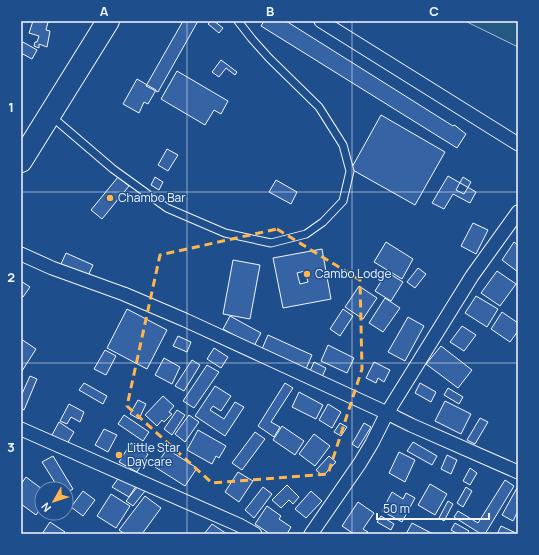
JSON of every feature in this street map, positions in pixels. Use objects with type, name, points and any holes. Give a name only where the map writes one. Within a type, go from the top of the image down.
[{"type":"highway","points":[[21,161],[108,21]]},
{"type":"street","points":[[321,21],[518,144]]},
{"type":"street","points":[[310,534],[372,444],[387,413],[472,276],[518,212]]},
{"type":"street","points":[[21,254],[52,268],[124,294],[185,320],[387,413],[411,426],[518,472]]},
{"type":"street","points":[[21,430],[238,525],[255,534]]},
{"type":"lane","points":[[50,115],[113,169],[167,208],[225,233],[271,243],[306,234],[323,222],[342,201],[350,171],[343,144],[319,107],[269,58],[238,21]]},
{"type":"highlighted area","points":[[277,229],[360,280],[362,369],[328,474],[212,483],[127,406],[160,255]]},
{"type":"shaded area","points":[[465,21],[518,21],[518,47]]},
{"type":"building","points":[[33,21],[50,21],[48,22],[46,30],[50,31],[47,47],[39,44],[39,48],[34,46],[39,36],[29,33]]},
{"type":"building","points":[[183,21],[198,21],[158,92],[146,86]]},
{"type":"building","points":[[211,21],[214,21],[223,28],[219,33],[208,24]]},
{"type":"building","points":[[264,21],[286,21],[453,126],[456,126],[466,134],[457,148],[261,26]]},
{"type":"building","points":[[23,42],[37,50],[32,59],[21,53],[21,45]]},
{"type":"building","points":[[221,60],[237,72],[235,75],[226,68],[219,77],[212,72]]},
{"type":"building","points":[[177,71],[228,101],[221,114],[214,110],[205,125],[161,99]]},
{"type":"building","points":[[137,79],[156,90],[148,104],[144,102],[139,113],[123,104]]},
{"type":"building","points":[[381,115],[445,152],[415,205],[351,169]]},
{"type":"building","points":[[167,149],[178,155],[168,171],[158,165]]},
{"type":"building","points":[[448,176],[476,192],[470,203],[453,194],[444,209],[432,203]]},
{"type":"building","name":"Chambo Bar","points":[[118,177],[129,186],[102,219],[91,210]]},
{"type":"building","points":[[155,177],[163,182],[159,190],[151,185]]},
{"type":"building","points":[[463,177],[471,182],[464,194],[456,190]]},
{"type":"building","points":[[276,180],[297,192],[291,204],[269,192]]},
{"type":"building","points":[[473,223],[488,230],[476,254],[461,246]]},
{"type":"building","points":[[386,242],[413,259],[402,279],[374,262]]},
{"type":"building","points":[[514,242],[518,245],[518,272],[502,260]]},
{"type":"building","points":[[322,249],[331,299],[283,308],[273,258]],"holes":[[[305,271],[308,282],[300,284],[297,273]]]},
{"type":"building","points":[[66,253],[93,265],[88,276],[61,264]]},
{"type":"building","points":[[233,260],[260,265],[250,319],[223,314]]},
{"type":"building","points":[[418,268],[426,274],[415,288],[407,282]]},
{"type":"building","points":[[497,271],[516,284],[500,306],[481,293]]},
{"type":"building","points":[[387,272],[403,282],[391,301],[375,291]]},
{"type":"building","points":[[21,281],[30,287],[23,297],[21,296]]},
{"type":"building","points":[[359,286],[377,298],[363,319],[345,307]]},
{"type":"building","points":[[476,296],[498,309],[487,327],[465,313]]},
{"type":"building","points":[[385,298],[400,308],[383,332],[369,323]]},
{"type":"building","points":[[127,309],[167,330],[147,369],[107,348]]},
{"type":"building","points":[[343,309],[353,316],[340,336],[330,329]]},
{"type":"building","points":[[502,312],[518,323],[518,331],[510,342],[491,329]]},
{"type":"building","points":[[230,316],[261,333],[254,346],[223,329]]},
{"type":"building","points":[[408,317],[424,326],[405,361],[388,352]]},
{"type":"building","points":[[462,326],[476,335],[464,351],[450,342]]},
{"type":"building","points":[[268,335],[312,355],[306,369],[262,349]]},
{"type":"building","points":[[178,336],[191,342],[187,352],[173,346]]},
{"type":"building","points":[[21,339],[36,349],[22,371],[21,370]]},
{"type":"building","points":[[328,345],[354,358],[347,373],[321,361]]},
{"type":"building","points":[[441,346],[472,370],[458,388],[426,364]]},
{"type":"building","points":[[214,348],[228,357],[221,368],[207,359]]},
{"type":"building","points":[[105,350],[116,356],[106,375],[94,369]]},
{"type":"building","points":[[164,358],[180,367],[172,384],[155,375]]},
{"type":"building","points":[[192,360],[200,365],[184,391],[175,386]]},
{"type":"building","points":[[314,362],[326,368],[322,377],[310,371]]},
{"type":"building","points":[[374,362],[390,370],[384,382],[378,378],[376,383],[366,378]]},
{"type":"building","points":[[207,365],[219,372],[194,408],[183,401]]},
{"type":"building","points":[[30,376],[37,379],[24,410],[21,408],[21,396]]},
{"type":"building","points":[[84,383],[107,396],[103,404],[79,390]]},
{"type":"building","points":[[285,383],[293,388],[271,422],[280,427],[274,437],[258,426]]},
{"type":"building","points":[[420,383],[436,392],[431,402],[415,393]]},
{"type":"building","points":[[215,386],[231,396],[221,411],[213,406],[210,410],[224,419],[235,402],[244,407],[225,436],[195,416]]},
{"type":"building","points":[[448,388],[463,397],[459,404],[444,395]]},
{"type":"building","points":[[299,392],[323,405],[316,419],[292,407]]},
{"type":"building","points":[[163,396],[174,406],[169,412],[172,414],[164,422],[162,420],[157,426],[145,415]]},
{"type":"building","points":[[138,400],[146,404],[139,419],[130,414]]},
{"type":"building","points":[[445,401],[471,414],[461,434],[435,421]]},
{"type":"building","points":[[69,404],[84,412],[80,422],[71,417],[67,424],[60,421]]},
{"type":"building","points":[[328,404],[341,412],[332,428],[319,420]]},
{"type":"building","points":[[177,410],[185,415],[172,435],[164,429]]},
{"type":"building","points":[[124,415],[149,432],[143,441],[118,424]]},
{"type":"building","points":[[189,415],[199,422],[185,442],[175,434]]},
{"type":"building","points":[[480,418],[488,422],[475,444],[467,440]]},
{"type":"building","points":[[59,422],[74,432],[67,444],[52,435]]},
{"type":"building","points":[[340,423],[347,427],[341,436],[334,432]]},
{"type":"building","points":[[364,423],[371,427],[358,448],[352,444]]},
{"type":"building","points":[[282,426],[304,441],[295,455],[273,440]]},
{"type":"building","points":[[104,429],[117,435],[108,452],[95,445]]},
{"type":"building","points":[[198,430],[226,446],[219,458],[216,456],[212,464],[187,450]]},
{"type":"building","points":[[255,432],[265,439],[242,470],[232,463]]},
{"type":"building","points":[[314,434],[330,446],[315,466],[299,454]]},
{"type":"building","points":[[413,442],[437,456],[432,465],[407,451]]},
{"type":"building","points":[[131,443],[148,454],[137,472],[119,462]]},
{"type":"building","points":[[167,449],[197,468],[185,486],[155,467]]},
{"type":"building","points":[[399,452],[415,460],[405,482],[389,473]]},
{"type":"building","points":[[447,455],[457,460],[451,474],[441,469]]},
{"type":"building","points":[[53,456],[68,481],[54,481],[42,462]]},
{"type":"building","points":[[329,456],[336,462],[323,476],[316,470]]},
{"type":"building","points":[[470,468],[477,473],[470,485],[463,481]]},
{"type":"building","points":[[238,472],[253,481],[239,502],[225,492]]},
{"type":"building","points":[[120,476],[136,486],[129,497],[112,487]]},
{"type":"building","points":[[26,477],[34,483],[34,514],[21,504],[21,484]]},
{"type":"building","points":[[505,480],[514,486],[485,534],[481,534],[454,517],[458,511],[478,523]]},
{"type":"building","points":[[430,484],[447,494],[435,515],[418,505]]},
{"type":"building","points":[[287,485],[299,497],[293,504],[289,500],[281,508],[272,500]]},
{"type":"building","points":[[138,486],[145,491],[133,506],[126,501]]},
{"type":"building","points":[[518,486],[518,511],[513,521],[502,515]]},
{"type":"building","points":[[263,487],[272,494],[254,518],[245,510]]},
{"type":"building","points":[[466,487],[472,491],[463,507],[457,503]]},
{"type":"building","points":[[83,491],[95,500],[83,516],[74,509],[74,503]]},
{"type":"building","points":[[311,491],[322,501],[306,518],[295,509]]},
{"type":"building","points":[[392,492],[403,499],[406,493],[415,498],[402,522],[382,511]]},
{"type":"building","points":[[111,494],[130,506],[116,528],[97,516]]},
{"type":"building","points":[[145,496],[161,508],[142,534],[125,534],[119,530]]},
{"type":"building","points":[[448,501],[453,504],[444,521],[439,518]]},
{"type":"building","points":[[358,502],[374,513],[363,529],[368,532],[366,534],[354,534],[342,526]]},
{"type":"building","points":[[267,506],[281,516],[279,519],[291,527],[287,534],[270,534],[255,524]]},
{"type":"building","points":[[381,516],[394,524],[391,530],[377,522]]},
{"type":"building","points":[[50,522],[65,532],[63,534],[42,534]]},
{"type":"building","points":[[412,523],[433,534],[406,534]]},
{"type":"building","points":[[455,523],[469,531],[467,534],[458,534],[451,530]]},
{"type":"building","points":[[212,524],[227,534],[204,534]]},
{"type":"building","points":[[501,526],[518,534],[497,534]]},
{"type":"place","name":"Chambo Bar","points":[[110,198]]},
{"type":"place","name":"Cambo Lodge","points":[[307,274]]},
{"type":"place","name":"Little Star Daycare","points":[[119,455]]}]
